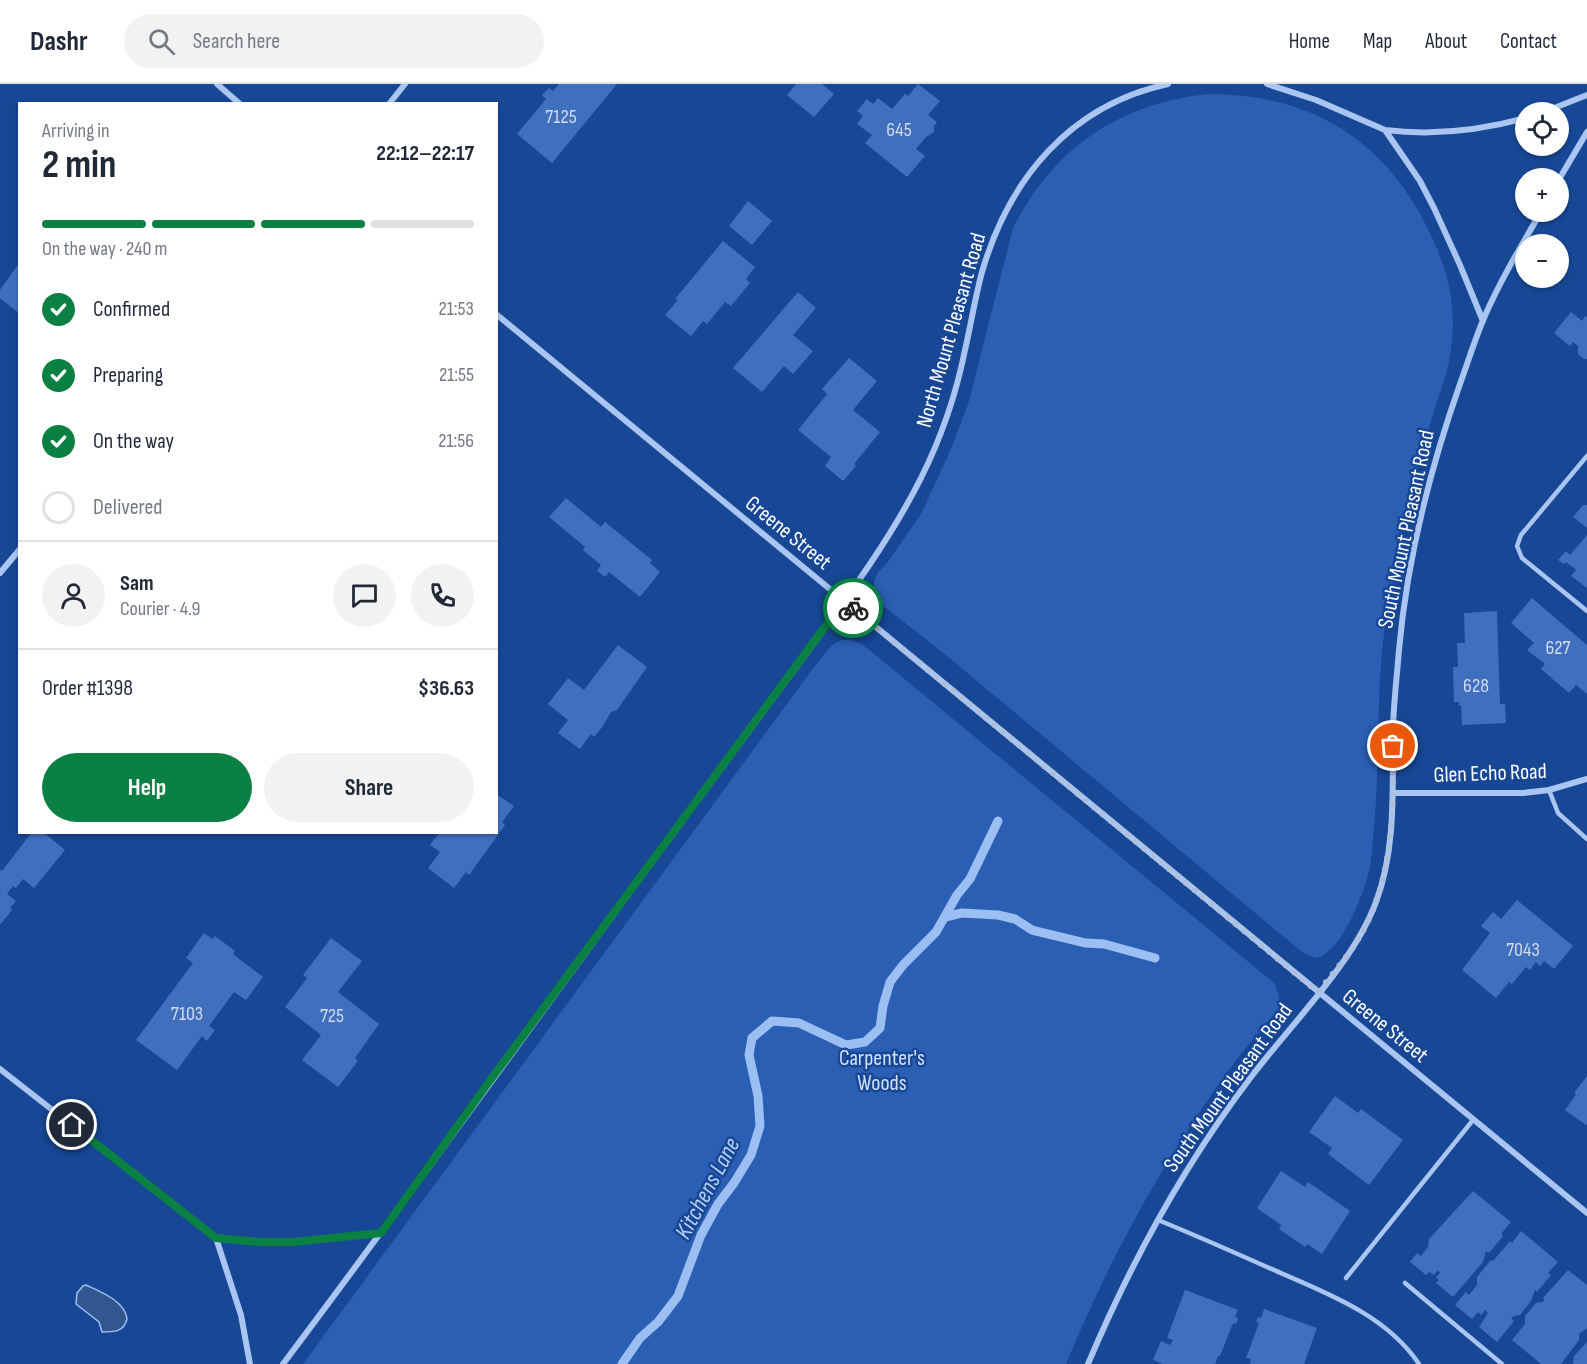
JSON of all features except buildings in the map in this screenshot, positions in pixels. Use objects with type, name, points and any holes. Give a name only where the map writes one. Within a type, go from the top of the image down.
[{"type":"street","points":[[217,84],[238,102]]},
{"type":"street","points":[[391,102],[405,84]]},
{"type":"street","name":"North Mount Pleasant Road","points":[[283,1364],[844,601],[890,534],[935,448],[957,387],[982,273],[991,245],[1001,220],[1027,175],[1061,138],[1100,108],[1148,88],[1167,84]]},
{"type":"street","points":[[1266,84],[1316,100],[1385,130],[1412,134],[1440,134],[1499,126],[1515,121]]},
{"type":"street","points":[[1569,102],[1587,95]]},
{"type":"street","points":[[1385,130],[1414,172],[1434,208],[1483,321]]},
{"type":"street","points":[[1566,168],[1587,132]]},
{"type":"street","name":"South Mount Pleasant Road","points":[[1088,1364],[1112,1308],[1185,1172],[1251,1076],[1363,931],[1375,906],[1388,858],[1393,793],[1395,692],[1400,636],[1407,591],[1437,458],[1448,419],[1483,321],[1498,287],[1535,222]]},
{"type":"street","name":"Greene Street","points":[[498,316],[1587,1214]]},
{"type":"street","points":[[0,573],[18,551]]},
{"type":"street","name":"Glen Echo Road","points":[[1393,793],[1523,793],[1549,790],[1587,779]]},
{"type":"street","points":[[0,1069],[216,1238],[293,1242],[381,1233]]},
{"type":"street","points":[[216,1238],[240,1315],[250,1364]]},
{"type":"lane","points":[[1587,456],[1521,535],[1517,546],[1522,558],[1587,610]]},
{"type":"lane","points":[[1549,790],[1558,813],[1587,839]]},
{"type":"lane","points":[[1346,1278],[1473,1120]]},
{"type":"lane","points":[[1158,1220],[1340,1300],[1380,1323],[1401,1341],[1419,1364]]},
{"type":"lane","points":[[1405,1283],[1502,1364]]},
{"type":"green space","points":[[1208,94],[1244,96],[1278,102],[1309,112],[1337,126],[1363,144],[1387,167],[1408,194],[1426,225],[1440,256],[1452,301],[1453,333],[1449,359],[1410,501],[1384,634],[1376,802],[1370,867],[1351,920],[1335,945],[1326,954],[1316,958],[1302,952],[941,651],[882,605],[874,590],[874,581],[878,572],[887,563],[921,514],[951,449],[969,401],[1013,228],[1029,200],[1069,153],[1092,134],[1146,107]]},
{"type":"green space","name":"Carpenter's Woods","points":[[841,640],[851,640],[862,644],[1274,983],[1278,993],[1278,1009],[1237,1059],[1207,1101],[1161,1173],[1120,1247],[1066,1364],[303,1364],[814,667],[831,646]]},
{"type":"shaded area","points":[[86,1285],[111,1298],[122,1307],[127,1319],[124,1327],[102,1332],[99,1322],[76,1304],[77,1293]]},
{"type":"waterway","name":"Kitchens Lane","points":[[622,1364],[640,1338],[658,1322],[678,1296],[701,1235],[718,1204],[751,1155],[760,1126],[758,1096],[749,1055],[752,1038],[772,1021],[799,1023],[846,1045],[865,1042],[880,1028],[890,982],[903,965],[936,932],[957,895],[970,879],[998,821]]},
{"type":"waterway","points":[[945,917],[962,913],[998,915],[1015,919],[1032,930],[1086,943],[1104,944],[1155,958]]},
{"type":"way so far","points":[[853,608],[1318,992],[1363,931],[1383,883],[1392,826],[1393,746]]},
{"type":"route","points":[[72,1125],[216,1238],[293,1242],[381,1233],[486,1086],[844,601],[853,608]]}]
